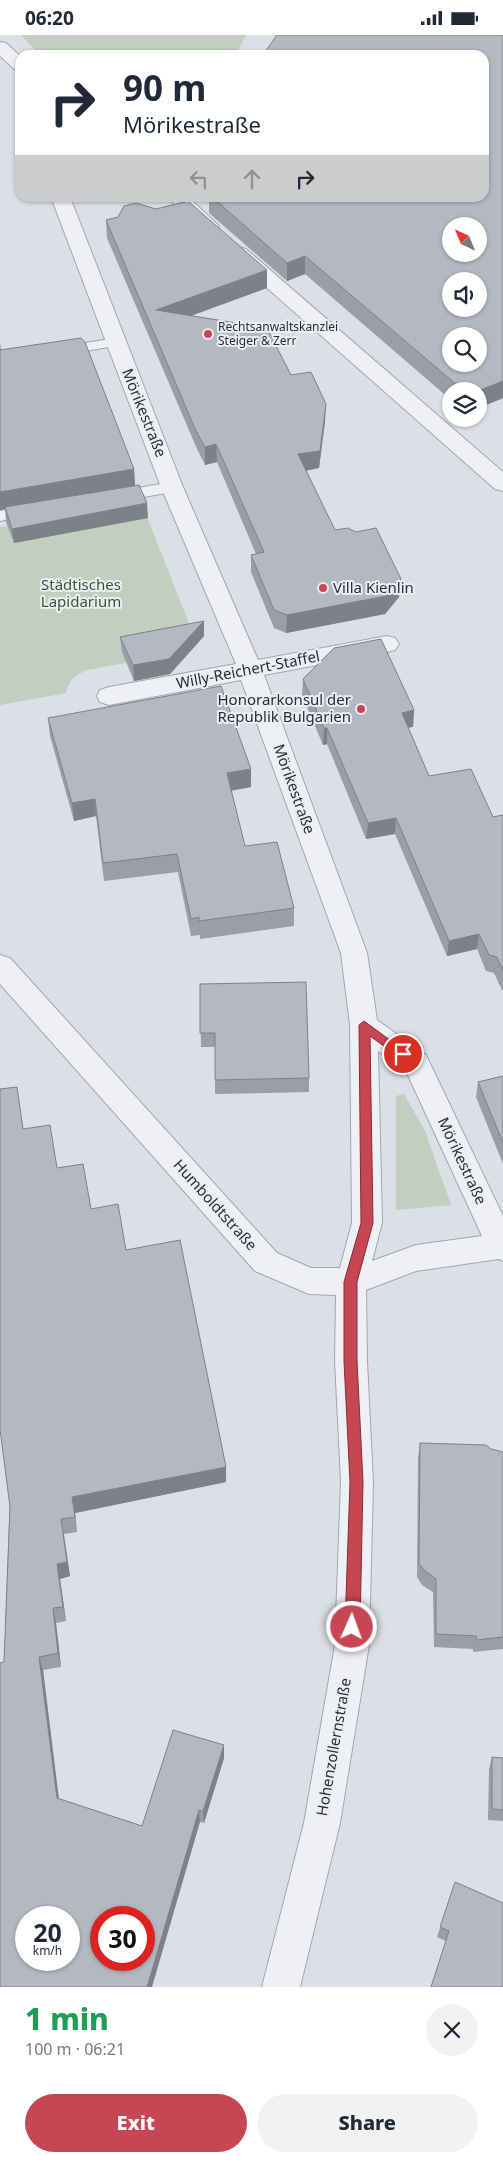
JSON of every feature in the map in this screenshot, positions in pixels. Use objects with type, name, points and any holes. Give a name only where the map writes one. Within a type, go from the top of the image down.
[{"type":"street","points":[[0,47],[15,60]]},
{"type":"street","name":"Mörikestraße","points":[[62,202],[172,487],[250,670],[354,953],[364,1025],[416,1063],[502,1247]]},
{"type":"street","points":[[182,202],[503,483]]},
{"type":"street","name":"Willy-Reichert-Staffel","points":[[109,696],[387,644]]},
{"type":"street","name":"Humboldtstraße","points":[[0,966],[266,1262],[309,1281],[351,1282],[416,1258],[502,1247]]},
{"type":"street","name":"Hohenzollernstraße","points":[[281,1987],[322,1823],[352,1645],[357,1482],[351,1361],[351,1282],[367,1223],[364,1025]]},
{"type":"lane","points":[[48,353],[116,342]]},
{"type":"lane","points":[[97,500],[172,487]]},
{"type":"lane","points":[[0,516],[47,508]]},
{"type":"green space","points":[[21,35],[246,35],[238,50],[35,50]]},
{"type":"green space","name":"Städtisches Lapidarium","points":[[144,509],[197,644],[191,651],[87,670],[73,679],[66,693],[0,705],[0,527]]},
{"type":"green space","points":[[404,1094],[425,1131],[451,1205],[396,1210],[396,1096]]},
{"type":"building","points":[[277,35],[503,35],[503,381],[487,387],[487,382],[453,382],[305,256],[287,263],[218,202],[489,202],[489,50],[266,50]]},
{"type":"building","points":[[189,202],[267,270],[156,310],[267,328],[291,375],[311,372],[326,404],[320,451],[298,454],[335,530],[348,528],[356,532],[376,528],[401,579],[386,596],[287,615],[274,610],[251,555],[264,552],[216,444],[205,447],[196,431],[106,220],[118,217],[124,206],[136,203],[156,209]]},
{"type":"building","points":[[81,338],[85,342],[134,469],[0,492],[0,350]]},
{"type":"building","points":[[139,485],[147,503],[12,529],[5,507]]},
{"type":"building","points":[[204,621],[169,659],[133,665],[120,637]]},
{"type":"building","points":[[381,639],[414,710],[402,713],[429,776],[471,769],[493,817],[503,815],[503,971],[497,957],[489,955],[479,934],[449,941],[396,818],[368,823],[327,728],[324,728],[303,679],[334,648]]},
{"type":"building","points":[[221,686],[251,769],[227,773],[245,846],[277,842],[294,908],[199,921],[199,917],[191,919],[177,854],[103,863],[95,799],[72,803],[48,718]]},
{"type":"building","points":[[306,982],[309,1078],[215,1080],[215,1033],[200,1033],[200,984]]},
{"type":"building","points":[[503,1076],[503,1143],[478,1082]]},
{"type":"building","points":[[17,1087],[23,1129],[50,1125],[57,1168],[83,1164],[91,1209],[118,1204],[126,1250],[180,1240],[226,1467],[72,1497],[75,1517],[61,1519],[67,1562],[57,1564],[63,1607],[53,1608],[58,1653],[39,1657],[57,1798],[142,1826],[173,1730],[224,1745],[203,1811],[199,1810],[155,1960],[155,1906],[90,1906],[90,1971],[152,1971],[147,1987],[0,1987],[0,1663],[4,1662],[10,1507],[0,1429],[0,1089]]},
{"type":"building","points":[[420,1443],[486,1445],[491,1449],[503,1452],[503,1637],[477,1640],[476,1636],[436,1634],[436,1579],[419,1564]]},
{"type":"building","points":[[492,1757],[503,1758],[503,1810],[492,1809]]},
{"type":"building","points":[[455,1882],[503,1903],[503,1987],[431,1987],[449,1931],[440,1927]]},
{"type":"place","name":"Rechtsanwaltskanzlei Steiger & Zerr","points":[[208,334]]},
{"type":"place","name":"Villa Kienlin","points":[[323,588]]},
{"type":"place","name":"Honorarkonsul der Republik Bulgarien","points":[[361,709]]},
{"type":"route","points":[[352,1627],[357,1482],[351,1361],[351,1282],[367,1223],[364,1025],[403,1054]]}]
